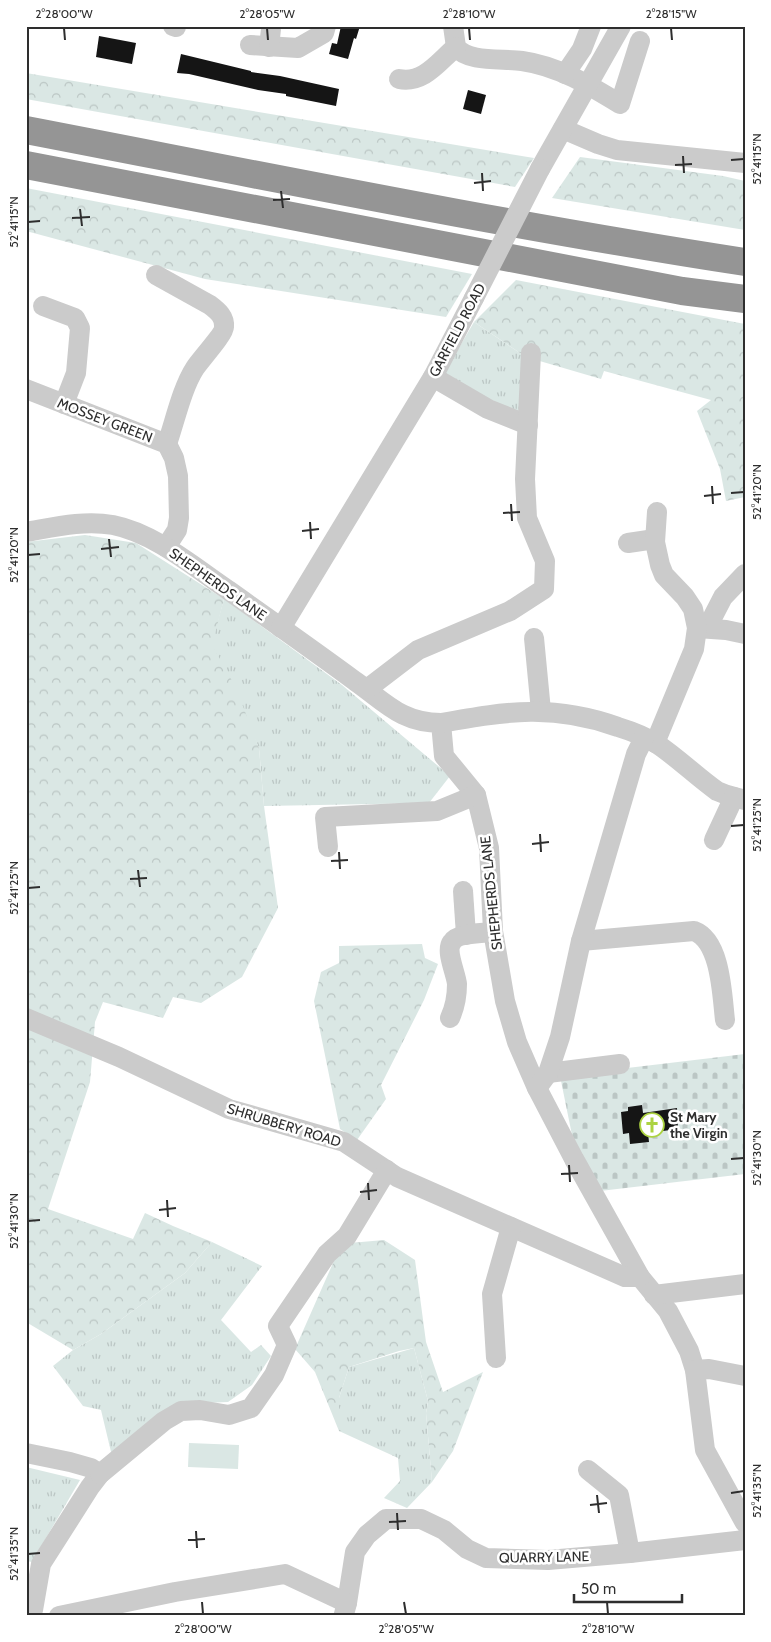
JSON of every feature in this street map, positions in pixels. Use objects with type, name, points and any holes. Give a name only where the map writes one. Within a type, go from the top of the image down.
[{"type":"highway","points":[[26,130],[397,202],[745,262]]},
{"type":"highway","points":[[26,165],[682,291],[745,299]]},
{"type":"street","points":[[263,41],[298,48],[324,33],[326,26]]},
{"type":"street","points":[[453,26],[456,47],[463,54],[477,58],[523,61],[565,74],[620,104],[640,41]]},
{"type":"street","points":[[565,74],[582,49],[591,26]]},
{"type":"street","name":"GARFIELD ROAD","points":[[280,628],[433,377],[540,169],[621,26]]},
{"type":"street","points":[[399,79],[417,79],[456,47]]},
{"type":"street","points":[[563,129],[616,150],[745,163]]},
{"type":"street","points":[[156,275],[218,311],[223,319],[224,327],[223,333],[210,347],[190,377],[167,444]]},
{"type":"street","points":[[42,306],[75,318],[80,328],[76,373],[64,404]]},
{"type":"street","points":[[367,689],[418,650],[510,611],[544,589],[545,561],[527,518],[525,479],[531,353]]},
{"type":"street","points":[[433,377],[488,409],[528,425]]},
{"type":"street","name":"MOSSEY GREEN","points":[[26,389],[167,444],[174,458],[178,476],[179,518],[176,530],[166,547]]},
{"type":"street","points":[[656,512],[655,539],[657,556],[664,575],[685,597],[693,609],[718,630]]},
{"type":"street","name":"SHEPHERDS LANE","points":[[26,532],[74,523],[127,528],[166,547],[367,689],[402,716],[423,722],[441,723],[444,756],[476,795],[489,848],[493,932],[507,1010],[517,1042],[543,1080],[574,1159],[640,1277],[668,1311],[688,1351],[695,1370],[705,1450],[745,1523]]},
{"type":"street","points":[[628,543],[655,539]]},
{"type":"street","points":[[718,630],[723,597],[745,574]]},
{"type":"street","points":[[543,1080],[560,1037],[581,941],[636,754],[650,740],[694,649],[718,630],[723,611],[745,589]]},
{"type":"street","points":[[534,638],[540,711]]},
{"type":"street","points":[[441,723],[504,713],[540,711],[585,717],[605,722],[650,740],[707,784],[727,796],[740,795]]},
{"type":"street","points":[[328,847],[325,818],[437,811],[476,795]]},
{"type":"street","points":[[714,840],[740,795]]},
{"type":"street","points":[[462,891],[466,935]]},
{"type":"street","points":[[581,941],[694,931],[701,933],[715,953],[725,1020]]},
{"type":"street","points":[[450,1018],[456,1004],[457,987],[451,960],[450,948],[452,942],[456,938],[466,935],[493,932]]},
{"type":"street","name":"SHRUBBERY ROAD","points":[[26,1018],[119,1057],[229,1110],[344,1142],[397,1177],[625,1277],[640,1277]]},
{"type":"street","points":[[543,1080],[620,1064]]},
{"type":"street","points":[[34,1611],[41,1564],[100,1474],[164,1421],[181,1411],[200,1410],[229,1414],[251,1408],[274,1375],[287,1345],[278,1326],[327,1254],[347,1236],[387,1170]]},
{"type":"street","points":[[496,1358],[492,1294],[511,1227]]},
{"type":"street","points":[[654,1295],[745,1284]]},
{"type":"street","points":[[695,1370],[709,1369],[745,1376]]},
{"type":"street","points":[[26,1453],[70,1462],[91,1468],[100,1474]]},
{"type":"street","points":[[588,1470],[619,1495],[630,1553]]},
{"type":"street","name":"QUARRY LANE","points":[[59,1616],[176,1592],[285,1574],[345,1609],[355,1552],[368,1535],[386,1519],[421,1519],[444,1530],[467,1549],[486,1558],[548,1560],[745,1540]]},
{"type":"green space","points":[[26,73],[534,158],[515,187],[26,99]]},
{"type":"green space","points":[[580,157],[723,176],[745,181],[745,230],[552,198]]},
{"type":"green space","points":[[26,188],[472,274],[446,317],[205,279],[26,231]]},
{"type":"green space","points":[[516,280],[745,324],[745,497],[726,501],[720,469],[697,411],[711,400],[604,371],[601,379],[526,357],[474,322]]},
{"type":"green space","points":[[474,322],[526,357],[522,412],[515,415],[443,375]]},
{"type":"green space","points":[[85,535],[136,543],[224,599],[212,645],[236,688],[259,748],[264,806],[278,908],[242,977],[201,1003],[173,997],[163,1018],[103,1002],[95,1022],[90,1082],[48,1209],[133,1239],[145,1213],[212,1242],[185,1273],[101,1334],[73,1350],[26,1322],[26,542]]},
{"type":"green space","points":[[224,599],[342,685],[450,776],[429,803],[264,806],[259,748],[211,645]]},
{"type":"green space","points":[[422,944],[425,958],[438,964],[424,1000],[381,1085],[386,1099],[357,1140],[340,1129],[314,1001],[321,972],[339,963],[339,946]]},
{"type":"green space","points":[[745,1054],[745,1174],[600,1191],[573,1140],[560,1076]]},
{"type":"green space","points":[[384,1240],[415,1260],[426,1342],[443,1392],[483,1372],[453,1451],[432,1482],[426,1413],[428,1401],[414,1348],[349,1367],[339,1398],[339,1431],[315,1372],[295,1349],[337,1254],[350,1243]]},
{"type":"green space","points":[[212,1242],[262,1266],[221,1320],[251,1352],[261,1345],[271,1356],[252,1385],[228,1402],[180,1404],[112,1456],[101,1410],[83,1406],[53,1366],[73,1350],[101,1334],[185,1273]]},
{"type":"green space","points":[[414,1348],[428,1401],[426,1413],[432,1482],[407,1508],[384,1498],[400,1481],[398,1458],[339,1431],[339,1398],[349,1367]]},
{"type":"green space","points":[[189,1443],[239,1445],[238,1469],[188,1467]]},
{"type":"green space","points":[[26,1467],[80,1480],[32,1562],[26,1561]]},
{"type":"building","points":[[341,26],[360,26],[356,39],[354,38],[348,59],[329,54],[332,43],[337,44]]},
{"type":"building","points":[[99,36],[136,43],[132,64],[96,57]]},
{"type":"building","points":[[181,54],[251,72],[280,76],[339,89],[336,106],[286,96],[286,94],[177,73]]},
{"type":"building","points":[[468,90],[486,95],[481,114],[463,109]]},
{"type":"building","name":"St Mary the Virgin","points":[[642,1105],[643,1113],[677,1108],[678,1129],[648,1133],[649,1142],[630,1144],[629,1133],[623,1134],[621,1112],[628,1111],[628,1107]]},
{"type":"place","name":"St Mary the Virgin","points":[[652,1125]]}]
